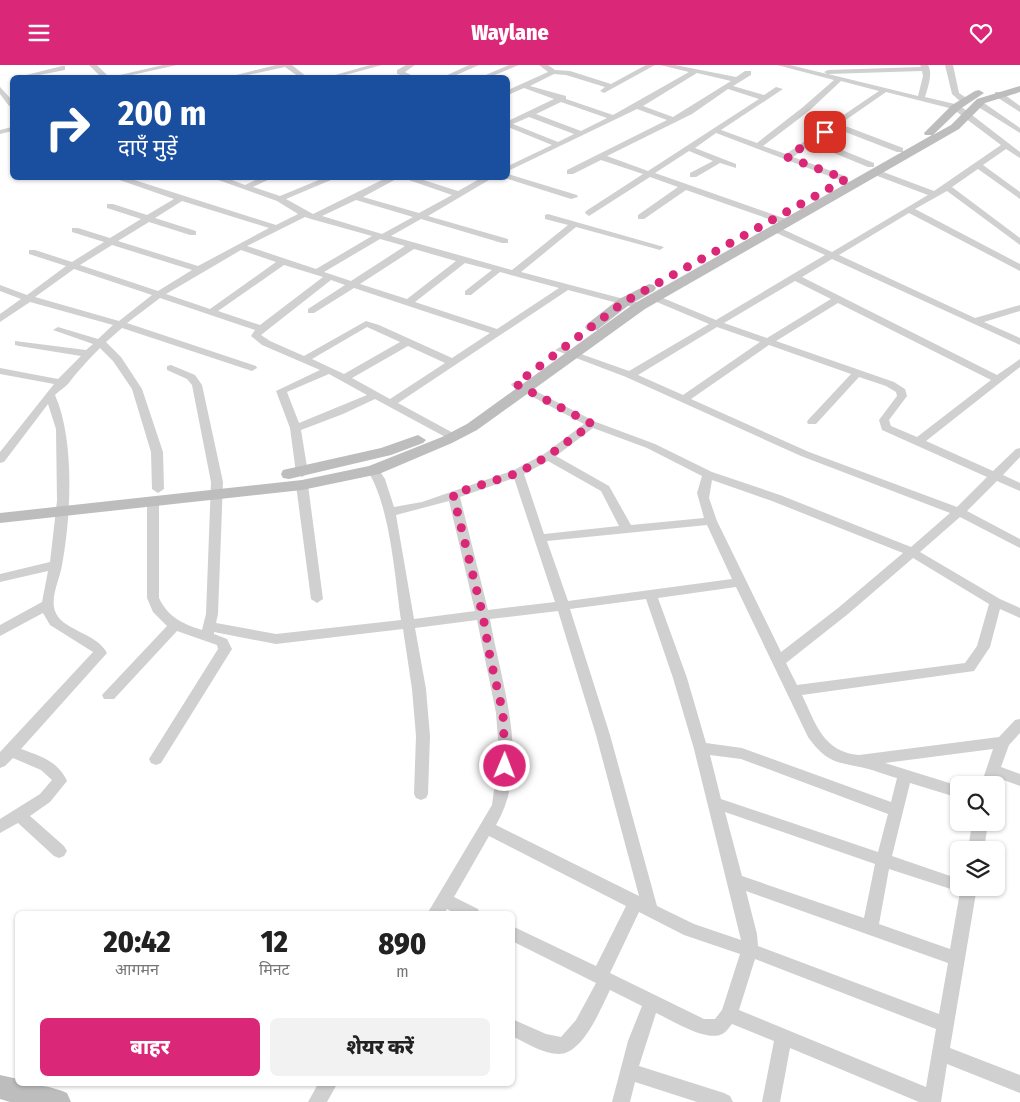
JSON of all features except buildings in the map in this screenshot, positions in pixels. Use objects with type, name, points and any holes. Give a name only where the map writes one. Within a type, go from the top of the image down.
[{"type":"street","points":[[93,65],[103,75]]},
{"type":"street","points":[[125,75],[173,65]]},
{"type":"street","points":[[236,75],[286,65],[301,75]]},
{"type":"street","points":[[340,75],[378,65]]},
{"type":"street","points":[[407,75],[400,72],[411,65]]},
{"type":"street","points":[[452,75],[475,65]]},
{"type":"street","points":[[490,75],[515,65]]},
{"type":"street","points":[[543,65],[553,72]]},
{"type":"street","points":[[604,91],[651,65]]},
{"type":"street","points":[[664,65],[738,80]]},
{"type":"street","points":[[781,65],[921,99],[967,104],[1020,89]]},
{"type":"street","points":[[840,65],[872,87]]},
{"type":"street","points":[[949,65],[956,93],[967,104],[1020,133]]},
{"type":"street","points":[[810,72],[849,71],[879,67],[925,67],[921,99]]},
{"type":"street","points":[[44,75],[62,68]]},
{"type":"street","points":[[156,69],[164,75]]},
{"type":"street","points":[[510,168],[636,106],[696,71]]},
{"type":"street","points":[[353,72],[357,75]]},
{"type":"street","points":[[510,92],[553,72],[567,73],[612,87]]},
{"type":"street","points":[[570,173],[674,120],[748,73]]},
{"type":"street","points":[[758,146],[806,109],[839,79]]},
{"type":"street","points":[[302,479],[385,452],[472,427],[520,386],[566,353],[640,306],[873,168],[939,126],[989,90],[1020,83]]},
{"type":"street","points":[[524,86],[614,117]]},
{"type":"street","points":[[728,87],[765,98]]},
{"type":"street","points":[[0,89],[10,106]]},
{"type":"street","points":[[589,213],[779,89]]},
{"type":"street","points":[[787,157],[885,90]]},
{"type":"street","points":[[998,95],[1020,110]]},
{"type":"street","points":[[510,124],[563,98]]},
{"type":"street","points":[[967,104],[969,116],[1020,155]]},
{"type":"street","points":[[636,106],[674,120]]},
{"type":"street","points":[[529,114],[580,133]]},
{"type":"street","points":[[566,353],[624,302],[779,223],[846,179],[873,168],[956,127],[969,116]]},
{"type":"street","points":[[835,125],[900,150]]},
{"type":"street","points":[[510,126],[557,144]]},
{"type":"street","points":[[717,131],[846,179]]},
{"type":"street","points":[[997,138],[1020,133]]},
{"type":"street","points":[[812,141],[933,195]]},
{"type":"street","points":[[630,375],[947,187],[1006,145]]},
{"type":"street","points":[[689,148],[733,165]]},
{"type":"street","points":[[601,157],[779,223],[832,254],[1020,342]]},
{"type":"street","points":[[693,175],[720,160]]},
{"type":"street","points":[[978,165],[1020,196]]},
{"type":"street","points":[[510,177],[574,197]]},
{"type":"street","points":[[124,180],[277,228]]},
{"type":"street","points":[[224,180],[280,199],[314,217],[463,260],[640,306]]},
{"type":"street","points":[[247,187],[263,180]]},
{"type":"street","points":[[280,199],[327,180]]},
{"type":"street","points":[[314,217],[390,180]]},
{"type":"street","points":[[414,180],[458,194]]},
{"type":"street","points":[[316,273],[484,180]]},
{"type":"street","points":[[641,217],[684,187]]},
{"type":"street","points":[[947,187],[1020,242]]},
{"type":"street","points":[[355,197],[505,241]]},
{"type":"street","points":[[0,319],[72,266],[181,198]]},
{"type":"street","points":[[110,206],[193,233]]},
{"type":"street","points":[[908,209],[1019,267]]},
{"type":"street","points":[[0,460],[19,432],[89,354],[120,324],[158,295],[198,269],[304,213]]},
{"type":"street","points":[[548,217],[660,247]]},
{"type":"street","points":[[514,273],[575,224]]},
{"type":"street","points":[[75,230],[198,269]]},
{"type":"street","points":[[311,311],[413,245]]},
{"type":"street","points":[[240,247],[500,333]]},
{"type":"street","points":[[32,253],[261,329]]},
{"type":"street","points":[[408,303],[463,260]]},
{"type":"street","points":[[210,313],[283,261]]},
{"type":"street","points":[[468,293],[499,269]]},
{"type":"street","points":[[329,277],[261,329],[256,336],[345,378],[447,435]]},
{"type":"street","points":[[795,277],[997,379]]},
{"type":"street","points":[[391,403],[500,333],[567,287]]},
{"type":"street","points":[[0,288],[27,298],[120,324],[252,368]]},
{"type":"street","points":[[655,298],[716,324],[890,384],[901,391],[902,396],[884,420],[884,424],[892,431],[1020,487]]},
{"type":"street","points":[[685,398],[767,342],[839,298]]},
{"type":"street","points":[[975,321],[1020,308]]},
{"type":"street","points":[[305,359],[360,325],[366,324],[454,363]]},
{"type":"street","points":[[58,330],[101,343],[118,359],[137,389],[157,452],[153,598],[157,611],[175,625],[207,631],[276,639],[483,616],[739,582]]},
{"type":"street","points":[[345,378],[407,341]]},
{"type":"street","points":[[20,343],[89,354]]},
{"type":"street","points":[[566,353],[630,375],[685,398],[805,454],[959,512],[1020,544]]},
{"type":"street","points":[[918,442],[1020,362]]},
{"type":"street","points":[[171,369],[191,377],[197,385],[217,488],[207,631]]},
{"type":"street","points":[[317,599],[300,449],[295,428],[281,391],[329,370]]},
{"type":"street","points":[[0,371],[63,383]]},
{"type":"street","points":[[812,422],[858,373]]},
{"type":"street","points":[[520,386],[592,424],[651,446],[708,475],[776,499],[912,552],[996,602],[1020,613]]},
{"type":"street","points":[[295,428],[339,412],[376,395]]},
{"type":"street","points":[[0,827],[45,798],[60,781],[55,771],[48,767],[5,756],[100,653],[97,647],[55,622],[48,610],[56,565],[62,506],[61,429],[51,396]]},
{"type":"street","points":[[390,511],[424,505],[518,473],[548,456],[592,424]]},
{"type":"street","points":[[0,508],[62,506],[373,470],[447,435]]},
{"type":"street","points":[[779,661],[844,611],[959,512],[1020,451]]},
{"type":"street","points":[[548,456],[605,489],[627,529]]},
{"type":"street","points":[[373,470],[379,479],[390,511],[419,689],[423,736],[421,794]]},
{"type":"street","points":[[518,473],[563,606],[612,763],[651,912]]},
{"type":"street","points":[[708,475],[702,487],[702,499],[710,521],[813,733],[824,748],[831,755],[843,759],[859,761],[950,789]]},
{"type":"street","points":[[437,911],[500,806],[506,752],[503,713],[483,616],[453,494]]},
{"type":"street","points":[[0,519],[62,506]]},
{"type":"street","points":[[540,538],[710,521]]},
{"type":"street","points":[[0,578],[56,565]]},
{"type":"street","points":[[515,934],[711,1029],[719,1027],[729,1014],[750,950],[745,913],[734,880],[716,803],[680,678],[650,594]]},
{"type":"street","points":[[792,691],[969,667],[983,647],[996,602]]},
{"type":"street","points":[[0,631],[48,604]]},
{"type":"street","points":[[109,695],[175,625]]},
{"type":"street","points":[[156,759],[225,649],[222,642],[207,631]]},
{"type":"street","points":[[990,776],[1003,742],[1020,724]]},
{"type":"street","points":[[859,761],[1003,742]]},
{"type":"street","points":[[701,749],[717,749],[742,754],[895,810]]},
{"type":"street","points":[[992,770],[1020,780]]},
{"type":"street","points":[[870,927],[883,861],[905,775]]},
{"type":"street","points":[[716,803],[950,883]]},
{"type":"street","points":[[19,815],[59,851]]},
{"type":"street","points":[[488,828],[635,904],[690,930],[750,950],[946,1025]]},
{"type":"street","points":[[734,880],[958,959]]},
{"type":"street","points":[[729,1014],[933,1100],[958,959],[964,896]]},
{"type":"street","points":[[444,900],[466,911]]},
{"type":"street","points":[[515,1028],[552,1045],[563,1045],[571,1039],[582,1023],[604,978],[635,904]]},
{"type":"street","points":[[621,1102],[637,1041],[652,1002]]},
{"type":"street","points":[[771,1102],[784,1037]]},
{"type":"street","points":[[942,1053],[1020,1084]]},
{"type":"street","points":[[628,1071],[724,1102]]},
{"type":"street","points":[[317,1102],[327,1086]]},
{"type":"street","points":[[0,1087],[58,1102]]},
{"type":"route","points":[[505,766],[506,752],[503,713],[483,616],[453,494],[518,473],[548,456],[592,424],[516,384],[624,302],[846,179],[787,157],[825,132]]}]
